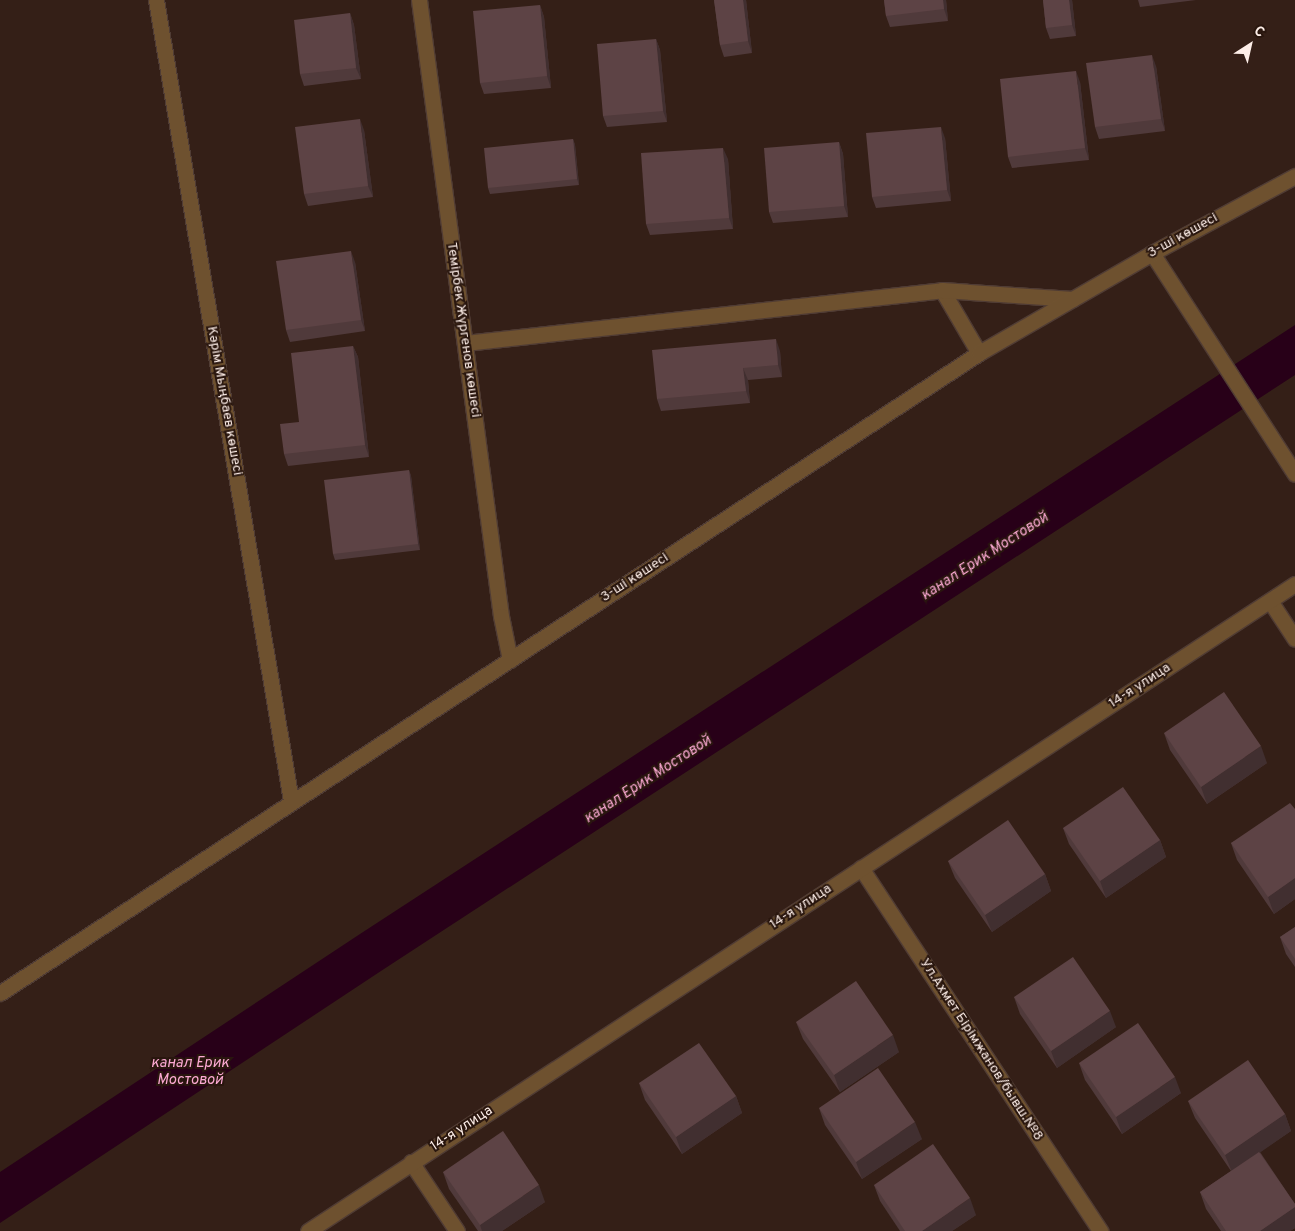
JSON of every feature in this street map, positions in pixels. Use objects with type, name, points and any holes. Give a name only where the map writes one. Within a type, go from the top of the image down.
[{"type":"street","name":"Кәрім Мыңбаев көшесі","points":[[156,0],[291,801]]},
{"type":"street","name":"Темірбек Жүргенов көшесі","points":[[418,0],[501,616],[510,660]]},
{"type":"street","name":"3-ші көшесі","points":[[0,993],[979,353],[1152,253],[1295,176]]},
{"type":"street","points":[[1152,253],[1294,471]]},
{"type":"street","points":[[942,290],[979,353]]},
{"type":"street","points":[[465,343],[942,290],[1072,299]]},
{"type":"street","name":"14-я улица","points":[[308,1231],[1295,584]]},
{"type":"street","points":[[1270,601],[1295,639]]},
{"type":"street","name":"Ул.Ахмет Бірімжанов/бывш.№8","points":[[861,868],[1100,1231]]},
{"type":"street","points":[[411,1162],[457,1231]]},
{"type":"water","name":"канал Ерик Мостовой","points":[[1295,325],[1295,375],[384,969],[0,1223],[0,1172],[360,934]]},
{"type":"building","points":[[714,0],[743,0],[748,41],[720,45]]},
{"type":"building","points":[[884,0],[943,0],[944,9],[886,16]]},
{"type":"building","points":[[1043,0],[1069,0],[1072,25],[1046,28]]},
{"type":"building","points":[[540,5],[547,76],[480,83],[473,11]]},
{"type":"building","points":[[350,13],[356,68],[300,74],[294,20]]},
{"type":"building","points":[[656,39],[663,111],[603,116],[597,44]]},
{"type":"building","points":[[1152,55],[1161,119],[1095,127],[1086,63]]},
{"type":"building","points":[[1076,71],[1085,148],[1008,157],[1000,79]]},
{"type":"building","points":[[360,119],[368,186],[304,194],[295,127]]},
{"type":"building","points":[[941,127],[947,190],[872,197],[866,133]]},
{"type":"building","points":[[573,139],[577,179],[488,188],[484,148]]},
{"type":"building","points":[[839,142],[844,206],[769,212],[764,148]]},
{"type":"building","points":[[723,148],[729,218],[646,224],[641,153]]},
{"type":"building","points":[[351,251],[361,320],[286,330],[276,261]]},
{"type":"building","points":[[776,339],[778,365],[743,368],[746,391],[657,399],[652,350]]},
{"type":"building","points":[[353,346],[365,445],[284,454],[280,424],[299,422],[291,353]]},
{"type":"building","points":[[409,470],[418,544],[333,554],[324,480]]},
{"type":"building","points":[[1224,692],[1261,746],[1201,787],[1164,733]]},
{"type":"building","points":[[1123,787],[1160,840],[1100,881],[1063,828]]},
{"type":"building","points":[[1290,803],[1295,809],[1295,878],[1268,897],[1231,843]]},
{"type":"building","points":[[1008,820],[1045,874],[985,915],[948,861]]},
{"type":"building","points":[[1295,927],[1295,959],[1280,937]]},
{"type":"building","points":[[1073,957],[1110,1011],[1051,1051],[1014,997]]},
{"type":"building","points":[[856,981],[893,1035],[834,1075],[796,1022]]},
{"type":"building","points":[[1138,1023],[1175,1077],[1116,1117],[1079,1063]]},
{"type":"building","points":[[699,1043],[736,1096],[676,1137],[639,1083]]},
{"type":"building","points":[[1248,1060],[1285,1114],[1225,1155],[1188,1101]]},
{"type":"building","points":[[878,1068],[915,1122],[856,1162],[819,1108]]},
{"type":"building","points":[[503,1131],[539,1185],[480,1225],[443,1172]]},
{"type":"building","points":[[933,1144],[970,1198],[922,1231],[905,1231],[874,1185]]},
{"type":"building","points":[[1259,1152],[1295,1204],[1295,1207],[1260,1231],[1226,1231],[1200,1192]]}]
